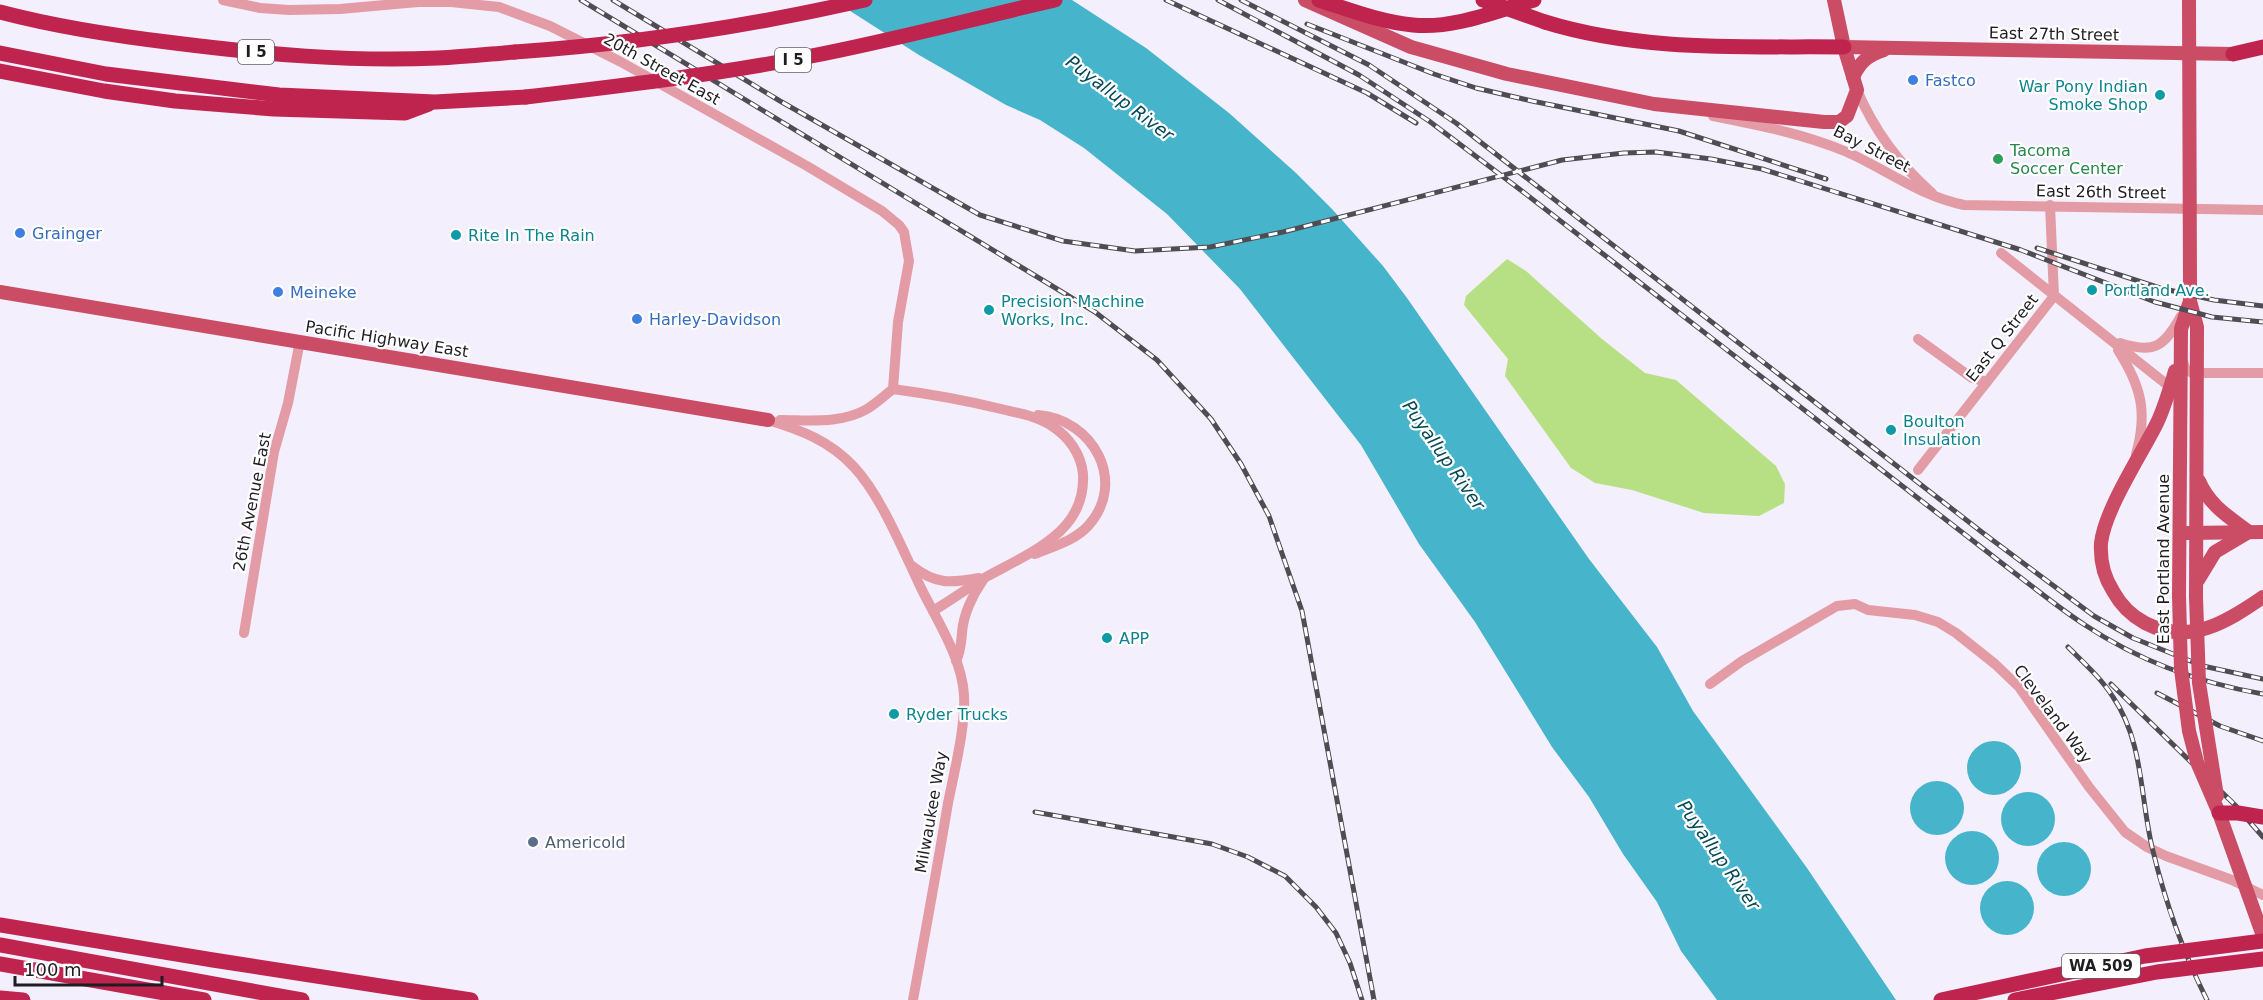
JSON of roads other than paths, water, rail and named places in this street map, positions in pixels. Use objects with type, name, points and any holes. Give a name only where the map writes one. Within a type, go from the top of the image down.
[{"type":"highway","name":"I 5","points":[[0,12],[37,22],[127,38],[289,55],[438,58],[574,48],[659,37],[779,18],[865,0]]},
{"type":"highway","name":"I 5","points":[[0,53],[106,74],[244,92],[435,102],[526,97],[648,83],[808,57],[1055,0]]},
{"type":"highway","points":[[1319,0],[1368,15],[1413,25],[1443,24],[1470,19],[1534,0]]},
{"type":"highway","points":[[1483,0],[1545,22],[1613,38],[1671,45],[1844,47]]},
{"type":"highway","points":[[2233,54],[2263,47]]},
{"type":"highway","points":[[0,71],[104,91],[175,101],[274,109],[405,113],[435,102]]},
{"type":"highway","points":[[2219,813],[2263,817]]},
{"type":"highway","points":[[0,925],[471,1000]]},
{"type":"highway","name":"WA 509","points":[[1941,1000],[2145,956],[2263,941]]},
{"type":"highway","points":[[0,945],[302,1000]]},
{"type":"highway","name":"WA 509","points":[[2015,1000],[2157,972],[2263,959]]},
{"type":"highway","points":[[213,960],[411,1000]]},
{"type":"highway","points":[[0,964],[204,1000]]},
{"type":"highway","points":[[0,998],[23,1000]]},
{"type":"main road","name":"Bay Street","points":[[1305,0],[1379,34],[1439,56],[1507,74],[1654,104],[1839,122],[1850,112],[1855,84],[1834,0]]},
{"type":"main road","name":"East Portland Avenue","points":[[2189,0],[2190,301],[2197,327],[2198,373],[2196,648],[2199,683],[2219,813]]},
{"type":"main road","name":"East 27th Street","points":[[1844,47],[2233,54]]},
{"type":"main road","points":[[1855,84],[1857,67],[1868,56],[1893,48]]},
{"type":"main road","name":"Pacific Highway East","points":[[0,292],[768,420]]},
{"type":"main road","name":"East Portland Avenue","points":[[2190,301],[2181,329],[2181,351],[2175,391],[2180,533],[2181,669],[2189,732],[2197,762],[2219,813],[2263,936]]},
{"type":"main road","points":[[2175,391],[2129,474],[2104,530],[2101,558],[2108,584],[2119,601],[2133,615],[2153,627],[2180,633],[2194,633],[2220,625],[2263,597]]},
{"type":"main road","points":[[2197,475],[2213,504],[2256,532]]},
{"type":"main road","points":[[2180,533],[2256,532]]},
{"type":"main road","points":[[2196,591],[2215,552],[2256,532]]},
{"type":"street","name":"20th Street East","points":[[224,0],[260,8],[289,10],[340,9],[417,2],[451,2],[499,8],[550,26],[632,68],[807,166],[882,211],[904,232],[909,261],[898,322],[893,389]]},
{"type":"street","name":"East 27th Street","points":[[2233,54],[2263,55]]},
{"type":"street","name":"Bay Street","points":[[1855,84],[1868,115],[1884,141],[1916,179],[1939,199]]},
{"type":"street","name":"Bay Street","points":[[1654,104],[1762,125],[1815,139],[1850,153],[1910,187],[1939,199]]},
{"type":"street","name":"East 26th Street","points":[[1939,199],[1964,205],[2263,210]]},
{"type":"street","name":"East Q Street","points":[[1918,470],[2054,296],[2050,206]]},
{"type":"street","points":[[2001,253],[2175,391]]},
{"type":"street","points":[[2114,342],[2138,348],[2158,346],[2169,337],[2190,301]]},
{"type":"street","points":[[1918,339],[1972,378],[1987,382]]},
{"type":"street","name":"26th Avenue East","points":[[244,633],[274,452],[288,402],[300,341]]},
{"type":"street","points":[[2114,342],[2131,374],[2142,405],[2142,433],[2129,474]]},
{"type":"street","points":[[2181,351],[2185,368],[2198,373],[2263,373]]},
{"type":"street","points":[[768,420],[818,421],[847,418],[869,408],[893,389],[938,395],[1030,416],[1059,419],[1082,433],[1098,453],[1103,470],[1104,488],[1095,517],[1081,533],[1015,561]]},
{"type":"street","points":[[933,611],[1052,537],[1066,525],[1076,510],[1082,492],[1083,473],[1073,446],[1053,426],[1030,416]]},
{"type":"street","name":"Milwaukee Way","points":[[768,420],[804,431],[826,443],[854,468],[878,502],[910,564],[956,661],[963,686],[963,709],[913,1000]]},
{"type":"street","points":[[910,564],[925,576],[939,581],[953,583],[985,578]]},
{"type":"street","points":[[956,661],[960,652],[962,632],[969,606],[985,578]]},
{"type":"street","name":"Cleveland Way","points":[[1710,684],[1742,661],[1837,606],[1855,604],[1868,610],[1915,615],[1930,619],[1977,647],[2019,687],[2089,787],[2125,832],[2146,847],[2232,880],[2263,895]]},
{"type":"water","name":"Puyallup River","points":[[833,0],[1072,0],[1146,48],[1229,113],[1296,173],[1383,266],[1407,298],[1589,559],[1657,647],[1693,711],[1807,868],[1896,1000],[1717,1000],[1681,951],[1657,902],[1623,854],[1589,797],[1552,747],[1475,622],[1419,544],[1361,445],[1240,289],[1167,214],[1084,148],[1040,120],[1006,105],[919,55]]},
{"type":"water","points":[[1989,741],[1999,741],[2013,749],[2019,758],[2021,768],[2019,778],[2013,787],[1999,795],[1989,795],[1972,783],[1967,773],[1967,763],[1979,746]]},
{"type":"water","points":[[1932,781],[1942,781],[1956,789],[1962,798],[1964,808],[1962,818],[1956,827],[1942,835],[1932,835],[1915,823],[1910,813],[1910,803],[1922,786]]},
{"type":"water","points":[[2023,792],[2033,792],[2047,800],[2053,809],[2055,819],[2053,829],[2047,838],[2033,846],[2023,846],[2006,834],[2001,824],[2001,814],[2013,797]]},
{"type":"water","points":[[1967,831],[1977,831],[1991,839],[1997,848],[1999,858],[1997,868],[1991,877],[1977,885],[1967,885],[1950,873],[1945,863],[1945,853],[1957,836]]},
{"type":"water","points":[[2059,842],[2069,842],[2083,850],[2089,859],[2091,869],[2089,879],[2083,888],[2069,896],[2059,896],[2042,884],[2037,874],[2037,864],[2049,847]]},
{"type":"water","points":[[2002,881],[2012,881],[2026,889],[2032,898],[2034,908],[2032,918],[2026,927],[2012,935],[2002,935],[1985,923],[1980,913],[1980,903],[1992,886]]},
{"type":"railway","points":[[581,0],[1095,312],[1157,360],[1211,419],[1241,464],[1269,516],[1302,611],[1374,1000]]},
{"type":"railway","points":[[613,0],[780,101],[980,215],[1063,241],[1135,251],[1210,247],[1283,232],[1562,160],[1656,152],[1762,169],[2021,250],[2155,302],[2212,317],[2263,322]]},
{"type":"railway","points":[[1166,0],[1367,93],[1416,123]]},
{"type":"railway","points":[[1218,0],[1359,75],[1429,121],[2076,619],[2148,660],[2216,684],[2263,694]]},
{"type":"railway","points":[[1241,0],[1369,65],[1456,123],[1983,533],[2094,616],[2133,638],[2203,666],[2263,679]]},
{"type":"railway","points":[[1307,24],[1476,88],[1679,131],[1826,179]]},
{"type":"railway","points":[[2037,248],[2160,288],[2214,300],[2263,306]]},
{"type":"railway","points":[[2068,647],[2108,690],[2123,714],[2136,752],[2149,832],[2163,890],[2182,945],[2207,1000]]},
{"type":"railway","points":[[2111,684],[2235,805],[2263,837]]},
{"type":"railway","points":[[2157,693],[2220,726],[2263,741]]},
{"type":"railway","points":[[1035,812],[1212,844],[1248,857],[1285,876],[1316,907],[1336,933],[1350,963],[1362,1000]]},
{"type":"place","name":"Fastco","points":[[1913,80]]},
{"type":"place","name":"War Pony Indian Smoke Shop","points":[[2160,95]]},
{"type":"place","name":"Tacoma Soccer Center","points":[[1998,159]]},
{"type":"place","name":"Grainger","points":[[20,233]]},
{"type":"place","name":"Rite In The Rain","points":[[456,235]]},
{"type":"place","name":"Portland Ave.","points":[[2092,290]]},
{"type":"place","name":"Meineke","points":[[278,292]]},
{"type":"place","name":"Precision Machine Works, Inc.","points":[[989,310]]},
{"type":"place","name":"Harley-Davidson","points":[[637,319]]},
{"type":"place","name":"Boulton Insulation","points":[[1891,430]]},
{"type":"place","name":"APP","points":[[1107,638]]},
{"type":"place","name":"Ryder Trucks","points":[[894,714]]},
{"type":"place","name":"Americold","points":[[533,842]]}]
